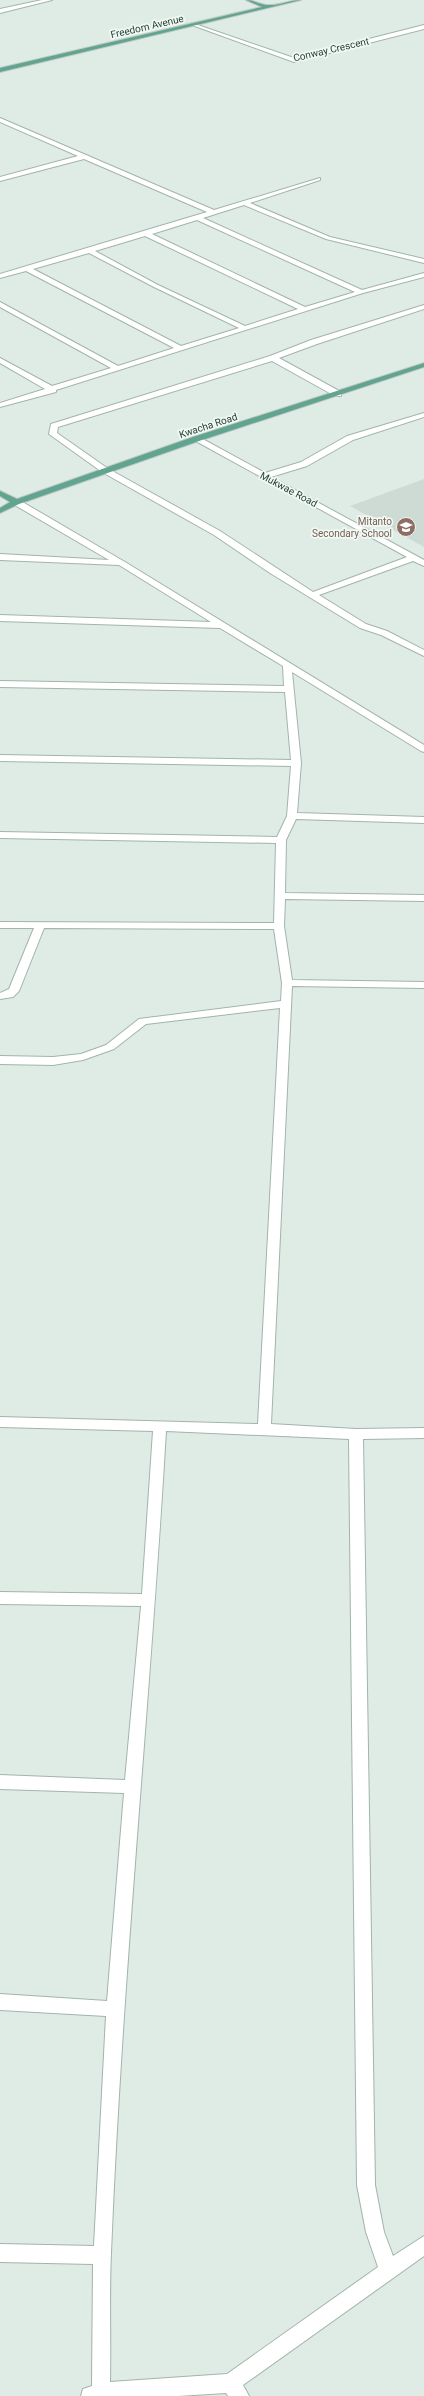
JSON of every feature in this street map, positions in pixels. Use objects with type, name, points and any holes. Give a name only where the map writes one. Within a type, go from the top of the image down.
[{"type":"main road","points":[[249,0],[267,7]]},
{"type":"main road","name":"Freedom Avenue","points":[[0,70],[298,0]]},
{"type":"main road","name":"Kwacha Road","points":[[0,511],[16,502],[196,439],[424,365]]},
{"type":"main road","points":[[0,493],[16,502]]},
{"type":"street","points":[[0,11],[49,0]]},
{"type":"street","name":"Conway Crescent","points":[[194,24],[294,60],[424,27]]},
{"type":"street","points":[[0,120],[86,156],[212,212]]},
{"type":"street","points":[[0,179],[86,156]]},
{"type":"street","points":[[0,276],[146,234],[318,179]]},
{"type":"street","points":[[243,202],[328,238],[424,261]]},
{"type":"street","points":[[198,218],[361,292]]},
{"type":"street","points":[[146,234],[305,310]]},
{"type":"street","points":[[89,250],[156,286],[244,328]]},
{"type":"street","points":[[26,268],[181,349]]},
{"type":"street","points":[[0,405],[118,370],[244,328],[361,292],[424,275]]},
{"type":"street","points":[[0,304],[118,370]]},
{"type":"street","points":[[424,307],[314,342],[273,358],[54,426],[53,434],[106,470],[217,533],[312,595],[363,626],[424,653]]},
{"type":"street","points":[[273,358],[338,394]]},
{"type":"street","points":[[0,360],[53,390]]},
{"type":"street","points":[[265,476],[304,464],[350,438],[424,415]]},
{"type":"street","name":"Mukwae Road","points":[[196,439],[424,563]]},
{"type":"street","points":[[16,502],[122,564],[222,625],[287,667],[424,749]]},
{"type":"street","points":[[0,557],[122,564]]},
{"type":"street","points":[[312,595],[414,557]]},
{"type":"street","points":[[0,618],[222,625]]},
{"type":"street","points":[[264,1429],[287,983],[279,926],[281,896],[281,840],[292,816],[296,763],[287,667]]},
{"type":"street","points":[[0,684],[290,689]]},
{"type":"street","points":[[0,758],[296,763]]},
{"type":"street","points":[[292,816],[424,820]]},
{"type":"street","points":[[0,835],[281,840]]},
{"type":"street","points":[[281,896],[424,898]]},
{"type":"street","points":[[0,925],[279,926]]},
{"type":"street","points":[[0,996],[9,995],[14,991],[40,926]]},
{"type":"street","points":[[287,983],[424,985]]},
{"type":"street","points":[[0,1060],[53,1061],[83,1057],[110,1047],[142,1022],[286,1004]]},
{"type":"street","points":[[0,1422],[264,1429],[356,1434],[424,1433]]},
{"type":"street","points":[[160,1426],[149,1600],[132,1787],[115,2009],[95,2394],[235,2389],[424,2245]]},
{"type":"street","points":[[356,1434],[366,2185],[375,2232],[389,2271]]},
{"type":"street","points":[[0,1598],[149,1600]]},
{"type":"street","points":[[0,1782],[132,1787]]},
{"type":"street","points":[[0,2002],[115,2009]]},
{"type":"street","points":[[0,2253],[102,2255]]},
{"type":"shaded area","name":"Mitanto Secondary School","points":[[424,479],[424,547],[350,506]]},
{"type":"place","name":"Mitanto Secondary School","points":[[406,527]]}]
